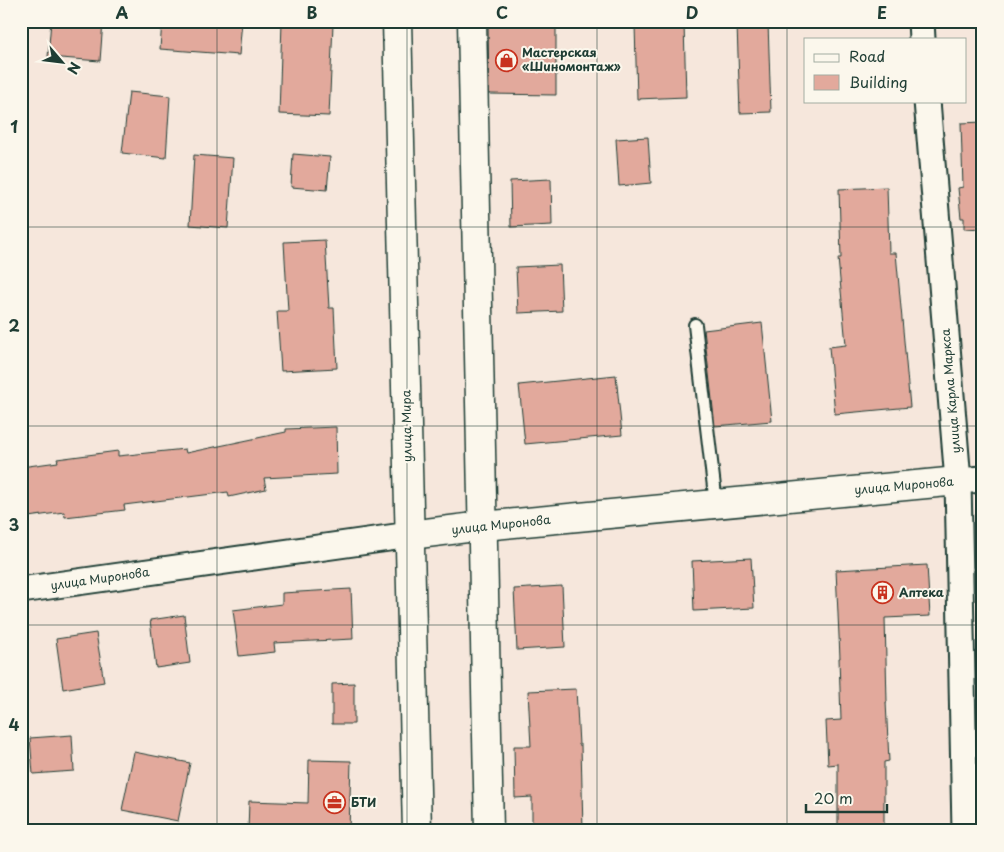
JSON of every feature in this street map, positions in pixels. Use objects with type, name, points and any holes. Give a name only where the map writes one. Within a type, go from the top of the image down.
[{"type":"street","name":"улица Мира","points":[[397,21],[418,831]]},
{"type":"street","points":[[472,21],[489,831]]},
{"type":"street","points":[[921,21],[922,38]]},
{"type":"street","name":"улица Карла Маркса","points":[[927,102],[970,480],[965,831]]},
{"type":"street","name":"улица Миронова","points":[[21,590],[483,526],[970,480]]},
{"type":"lane","points":[[695,325],[716,504]]},
{"type":"building","points":[[51,21],[103,21],[100,61],[48,57]]},
{"type":"building","points":[[162,21],[242,21],[239,55],[160,49]]},
{"type":"building","points":[[488,21],[556,21],[556,95],[489,94]]},
{"type":"building","points":[[282,22],[333,24],[329,116],[279,114]]},
{"type":"building","points":[[768,23],[771,112],[740,113],[737,25]]},
{"type":"building","points":[[684,24],[686,97],[637,99],[635,25]]},
{"type":"building","points":[[129,92],[170,96],[166,158],[122,153]]},
{"type":"building","points":[[983,122],[983,228],[964,229],[964,218],[961,218],[958,188],[963,187],[961,123]]},
{"type":"building","points":[[648,137],[651,183],[619,186],[616,139]]},
{"type":"building","points":[[293,154],[330,157],[327,190],[291,187]]},
{"type":"building","points":[[194,155],[233,158],[228,228],[190,225]]},
{"type":"building","points":[[551,179],[552,225],[511,227],[510,181]]},
{"type":"building","points":[[887,187],[889,253],[896,253],[910,407],[835,414],[829,347],[846,345],[838,258],[841,258],[839,189]]},
{"type":"building","points":[[325,240],[329,308],[334,308],[337,368],[281,371],[277,311],[288,311],[284,242]]},
{"type":"building","points":[[560,265],[562,311],[518,313],[516,267]]},
{"type":"building","points":[[762,323],[772,421],[715,426],[704,330]]},
{"type":"building","points":[[616,375],[622,435],[525,444],[519,385]]},
{"type":"building","points":[[336,427],[337,474],[264,478],[266,489],[229,497],[228,492],[124,505],[125,510],[65,517],[64,512],[21,518],[21,467],[58,462],[57,459],[118,451],[118,456],[185,449],[186,453],[286,432],[286,429]]},
{"type":"building","points":[[751,558],[754,608],[694,611],[692,561]]},
{"type":"building","points":[[927,565],[930,616],[885,618],[889,761],[884,762],[884,828],[838,828],[838,764],[828,765],[826,721],[841,720],[836,570]]},
{"type":"building","points":[[562,586],[565,647],[517,650],[514,589]]},
{"type":"building","points":[[351,589],[353,639],[274,643],[275,652],[239,656],[233,610],[282,604],[282,593]]},
{"type":"building","points":[[184,615],[190,663],[156,668],[150,620]]},
{"type":"building","points":[[96,633],[104,682],[63,689],[56,639]]},
{"type":"building","points":[[354,683],[354,724],[332,724],[332,684]]},
{"type":"building","points":[[576,689],[579,745],[581,745],[583,831],[532,831],[532,797],[515,798],[514,746],[531,746],[528,691]]},
{"type":"building","points":[[72,735],[74,771],[33,774],[30,738]]},
{"type":"building","points":[[134,752],[190,763],[178,821],[122,810]]},
{"type":"building","points":[[309,760],[351,761],[349,831],[248,831],[249,801],[308,803]]},
{"type":"place","name":"Мастерская «Шиномонтаж»","points":[[506,60]]},
{"type":"place","name":"Аптека","points":[[883,593]]},
{"type":"place","name":"БТИ","points":[[335,803]]}]
